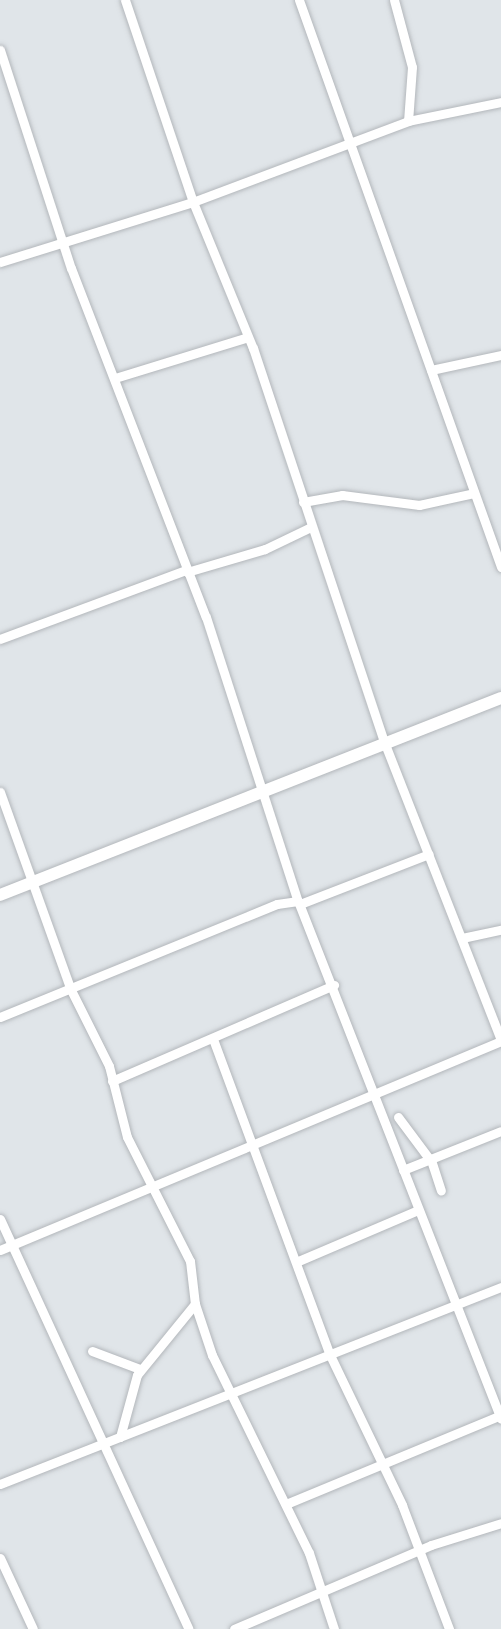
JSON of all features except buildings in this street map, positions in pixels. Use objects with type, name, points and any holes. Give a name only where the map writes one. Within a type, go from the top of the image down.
[{"type":"street","points":[[0,1250],[501,1041],[385,744],[248,337],[193,202],[125,0]]},
{"type":"street","points":[[299,0],[501,567]]},
{"type":"street","points":[[394,0],[412,67],[408,121]]},
{"type":"street","points":[[0,50],[63,239],[187,571],[299,903],[334,985],[455,1306],[501,1416],[382,1461],[286,1504]]},
{"type":"street","points":[[0,262],[63,239],[193,202],[349,141],[408,121],[501,102]]},
{"type":"street","points":[[115,378],[248,337]]},
{"type":"street","points":[[431,370],[501,355]]},
{"type":"street","points":[[303,502],[342,495],[419,505],[474,493]]},
{"type":"street","points":[[0,639],[187,571],[265,549],[311,527]]},
{"type":"street","points":[[0,895],[501,698]]},
{"type":"street","points":[[0,792],[35,882],[71,990],[104,1052],[127,1137],[149,1186],[190,1261],[195,1304],[229,1392],[286,1504],[326,1592],[334,1629]]},
{"type":"street","points":[[0,1017],[71,990],[277,904],[299,903],[429,855]]},
{"type":"street","points":[[462,938],[501,930]]},
{"type":"street","points":[[112,1081],[213,1040],[334,985]]},
{"type":"street","points":[[213,1040],[329,1353],[382,1461],[449,1629]]},
{"type":"street","points":[[398,1117],[431,1160],[441,1190]]},
{"type":"street","points":[[403,1170],[501,1131]]},
{"type":"street","points":[[296,1262],[418,1210]]},
{"type":"street","points":[[0,1219],[16,1245],[189,1629]]},
{"type":"street","points":[[0,1484],[229,1392],[501,1287]]},
{"type":"street","points":[[120,1437],[122,1415],[140,1369],[195,1304]]},
{"type":"street","points":[[92,1351],[140,1369]]},
{"type":"street","points":[[234,1629],[326,1592],[418,1551],[501,1523]]},
{"type":"street","points":[[0,1558],[33,1629]]}]
